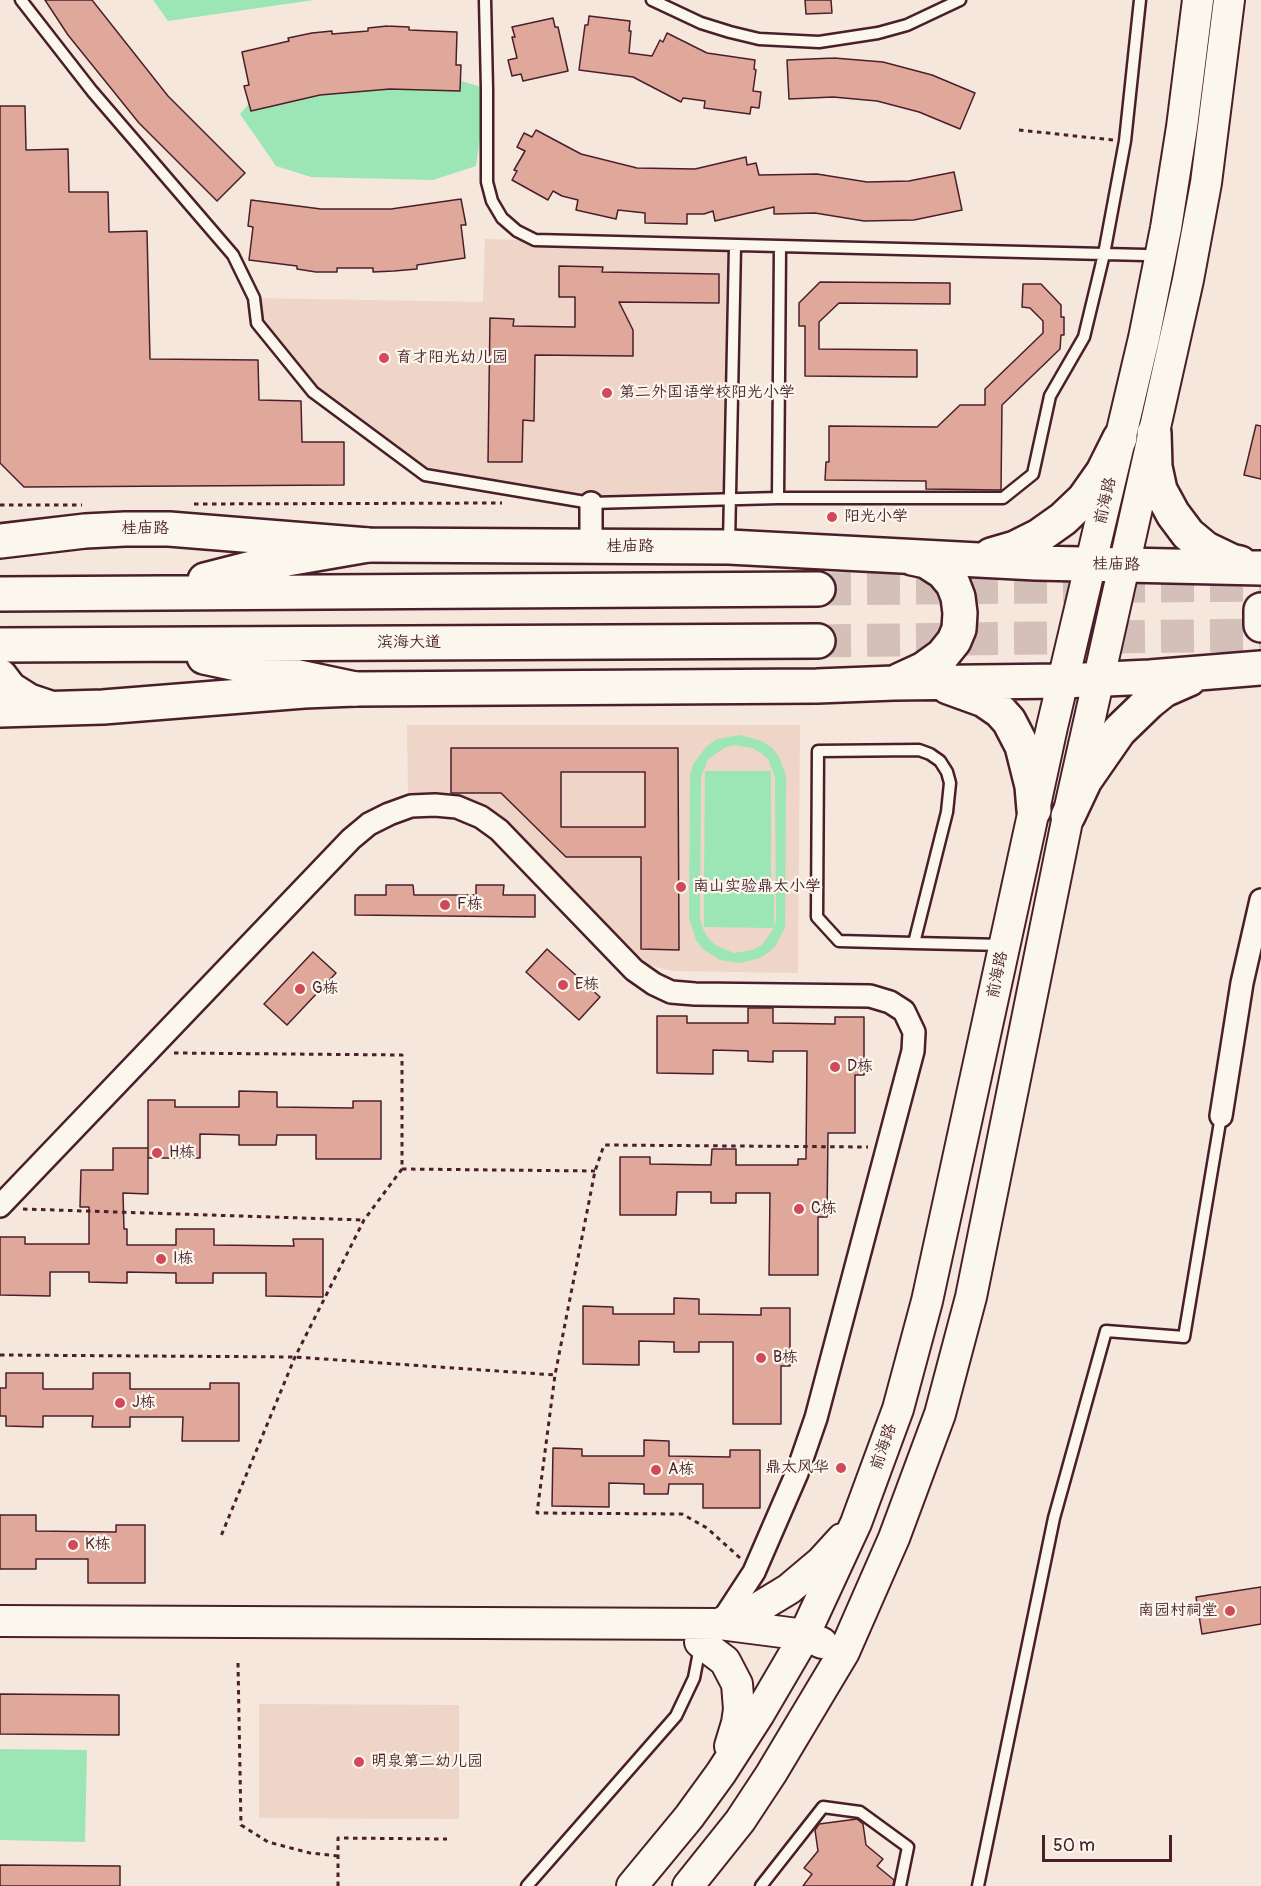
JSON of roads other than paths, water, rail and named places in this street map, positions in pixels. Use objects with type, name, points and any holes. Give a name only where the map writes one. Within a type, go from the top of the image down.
[{"type":"main road","name":"前海路","points":[[632,1886],[721,1773],[800,1644],[856,1523],[898,1409],[927,1301],[1034,810],[1166,228],[1182,127],[1198,0]]},
{"type":"main road","name":"前海路","points":[[688,1886],[740,1821],[844,1652],[894,1538],[939,1414],[954,1362],[971,1297],[1068,816],[1188,280],[1206,183],[1229,0]]},
{"type":"main road","points":[[1154,433],[1155,467],[1160,490],[1183,527],[1206,549],[1231,561],[1260,567]]},
{"type":"main road","points":[[959,558],[991,555],[1015,548],[1039,536],[1063,519],[1084,499],[1104,472],[1120,438]]},
{"type":"main road","name":"桂庙路","points":[[0,541],[125,529],[169,529],[368,545],[729,547],[1091,564],[1260,567]]},
{"type":"main road","points":[[0,566],[15,548],[35,537]]},
{"type":"main road","points":[[136,593],[181,586],[288,559],[368,545]]},
{"type":"main road","points":[[900,555],[926,561],[943,572],[953,584],[958,597],[960,613],[959,629],[954,641],[942,656],[907,683]]},
{"type":"main road","points":[[0,594],[818,589]]},
{"type":"main road","points":[[1261,610],[1261,625]]},
{"type":"main road","name":"滨海大道","points":[[0,645],[818,641]]},
{"type":"main road","points":[[134,644],[355,689]]},
{"type":"main road","points":[[0,710],[153,704],[355,689],[805,687],[1063,681],[1261,668]]},
{"type":"main road","points":[[1068,816],[1085,780],[1119,730],[1133,715],[1164,690],[1208,673]]},
{"type":"main road","points":[[0,675],[10,689],[29,701],[51,709]]},
{"type":"main road","points":[[907,683],[967,693],[984,700],[1000,711],[1009,721],[1022,746],[1032,786],[1034,810]]},
{"type":"main road","points":[[0,1639],[710,1633],[789,1589],[821,1562],[856,1523]]},
{"type":"main road","points":[[0,1621],[710,1633],[844,1652]]},
{"type":"main road","points":[[710,1633],[732,1672],[739,1695],[737,1724],[721,1773]]},
{"type":"street","points":[[591,503],[591,547]]},
{"type":"street","points":[[6,1208],[145,1052],[342,847],[360,832],[389,814],[411,806],[457,807],[482,817],[499,830],[617,955],[654,984],[671,992],[870,996],[890,1002],[904,1011],[914,1032],[913,1051],[816,1418],[797,1473],[754,1572],[710,1633]]},
{"type":"street","points":[[1221,1116],[1242,983],[1261,900]]},
{"type":"lane","points":[[21,0],[92,91],[233,255],[254,298],[257,323],[313,392],[425,475],[591,503],[778,498],[1003,498],[1033,474],[1050,396],[1083,337],[1104,254],[1125,141],[1140,0]]},
{"type":"lane","points":[[485,0],[487,182],[492,201],[502,218],[517,231],[535,240],[1145,255]]},
{"type":"lane","points":[[652,0],[701,23],[730,32],[759,39],[819,42],[888,31],[935,14],[960,0]]},
{"type":"lane","points":[[729,547],[735,246]]},
{"type":"lane","points":[[778,498],[780,247]]},
{"type":"lane","points":[[914,943],[947,812],[950,783],[947,772],[940,761],[919,750],[818,750],[817,917],[839,941],[914,943],[1005,945]]},
{"type":"lane","points":[[978,1886],[1054,1518],[1106,1331],[1184,1337],[1221,1116]]},
{"type":"lane","points":[[527,1886],[676,1716],[694,1678],[710,1633]]},
{"type":"lane","points":[[761,1886],[823,1807],[860,1812],[908,1847],[900,1886]]},
{"type":"tunnel","points":[[818,589],[1261,585]]},
{"type":"tunnel","points":[[818,641],[1261,635]]},
{"type":"place","name":"育才阳光幼儿园","points":[[384,358]]},
{"type":"place","name":"第二外国语学校阳光小学","points":[[607,393]]},
{"type":"place","name":"阳光小学","points":[[832,517]]},
{"type":"place","name":"南山实验鼎太小学","points":[[681,887]]},
{"type":"place","name":"F栋","points":[[445,905]]},
{"type":"place","name":"E栋","points":[[563,985]]},
{"type":"place","name":"G栋","points":[[300,989]]},
{"type":"place","name":"D栋","points":[[835,1067]]},
{"type":"place","name":"H栋","points":[[157,1153]]},
{"type":"place","name":"C栋","points":[[799,1209]]},
{"type":"place","name":"I栋","points":[[161,1259]]},
{"type":"place","name":"B栋","points":[[761,1358]]},
{"type":"place","name":"J栋","points":[[120,1403]]},
{"type":"place","name":"鼎太风华","points":[[841,1468]]},
{"type":"place","name":"A栋","points":[[656,1470]]},
{"type":"place","name":"K栋","points":[[73,1545]]},
{"type":"place","name":"南园村祠堂","points":[[1230,1611]]},
{"type":"place","name":"明泉第二幼儿园","points":[[359,1762]]}]
